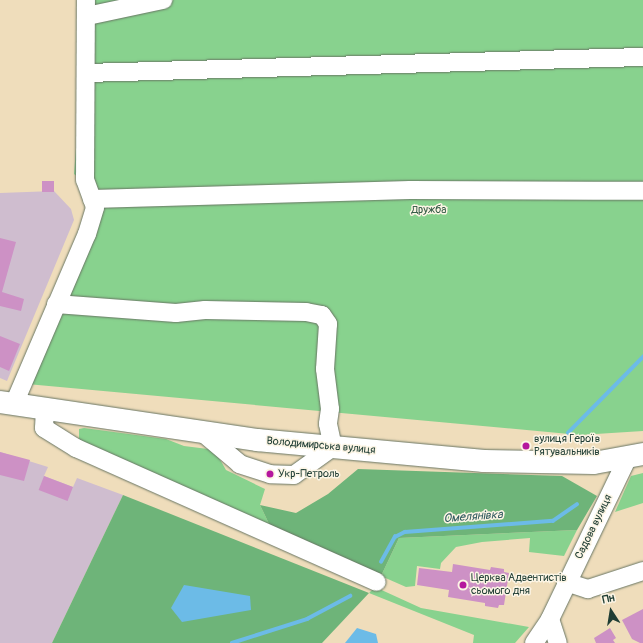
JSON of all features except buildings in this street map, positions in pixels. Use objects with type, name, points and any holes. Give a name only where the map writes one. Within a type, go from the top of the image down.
[{"type":"main road","name":"Володимирська вулиця","points":[[7,403],[203,432],[333,447],[484,461],[594,463],[636,456]]},
{"type":"street","points":[[7,403],[56,304],[91,224],[95,207],[85,180],[87,8],[163,0]]},
{"type":"street","points":[[86,73],[643,57]]},
{"type":"street","points":[[92,198],[379,191],[643,191]]},
{"type":"street","points":[[56,304],[176,313],[205,310],[316,313],[322,315],[328,324],[325,369],[333,447],[294,475],[270,474],[240,464],[203,432]]},
{"type":"street","points":[[45,409],[44,428],[76,448],[377,582]]},
{"type":"street","name":"Садова вулиця","points":[[534,643],[550,619],[566,582],[636,456]]},
{"type":"street","points":[[566,582],[588,590],[643,571]]},
{"type":"street","points":[[550,619],[558,643]]},
{"type":"shaded area","points":[[54,191],[71,209],[74,220],[7,381],[0,378],[0,193]]},
{"type":"shaded area","points":[[0,452],[48,467],[44,476],[73,487],[77,478],[123,495],[52,643],[0,643]]},
{"type":"green space","name":"Дружба","points":[[77,0],[643,0],[643,431],[580,435],[27,384],[93,189],[74,174],[79,111]]},
{"type":"green space","points":[[84,428],[166,439],[184,446],[208,449],[218,456],[226,470],[265,489],[260,505],[271,528],[79,440],[79,429]]},
{"type":"green space","points":[[358,469],[562,476],[597,496],[577,530],[399,538],[381,576],[271,528],[260,505],[296,513],[328,494]]},
{"type":"green space","points":[[643,473],[643,503],[615,512],[631,476]]},
{"type":"green space","points":[[123,495],[369,593],[322,643],[52,643]]},
{"type":"green space","points":[[577,530],[564,556],[529,552],[530,538],[482,542],[456,547],[441,563],[440,569],[417,566],[415,586],[406,587],[381,576],[399,538]]},
{"type":"green space","points":[[375,587],[421,608],[529,627],[515,643],[473,643],[474,635],[369,593]]},
{"type":"water","points":[[184,585],[250,596],[251,610],[182,622],[171,608]]},
{"type":"water","points":[[357,628],[376,634],[378,643],[345,643]]},
{"type":"waterway","name":"Омелянівка","points":[[568,433],[643,357]]},
{"type":"waterway","name":"Омелянівка","points":[[381,562],[395,537],[405,532],[553,521],[577,504]]},
{"type":"waterway","name":"Омелянівка","points":[[232,643],[307,619],[350,596]]},
{"type":"place","name":"вулиця Героїв Рятувальників","points":[[526,446]]},
{"type":"place","name":"Укр-Петроль","points":[[270,474]]},
{"type":"place","name":"Церква Адвентистів сьомого дня","points":[[463,585]]}]
